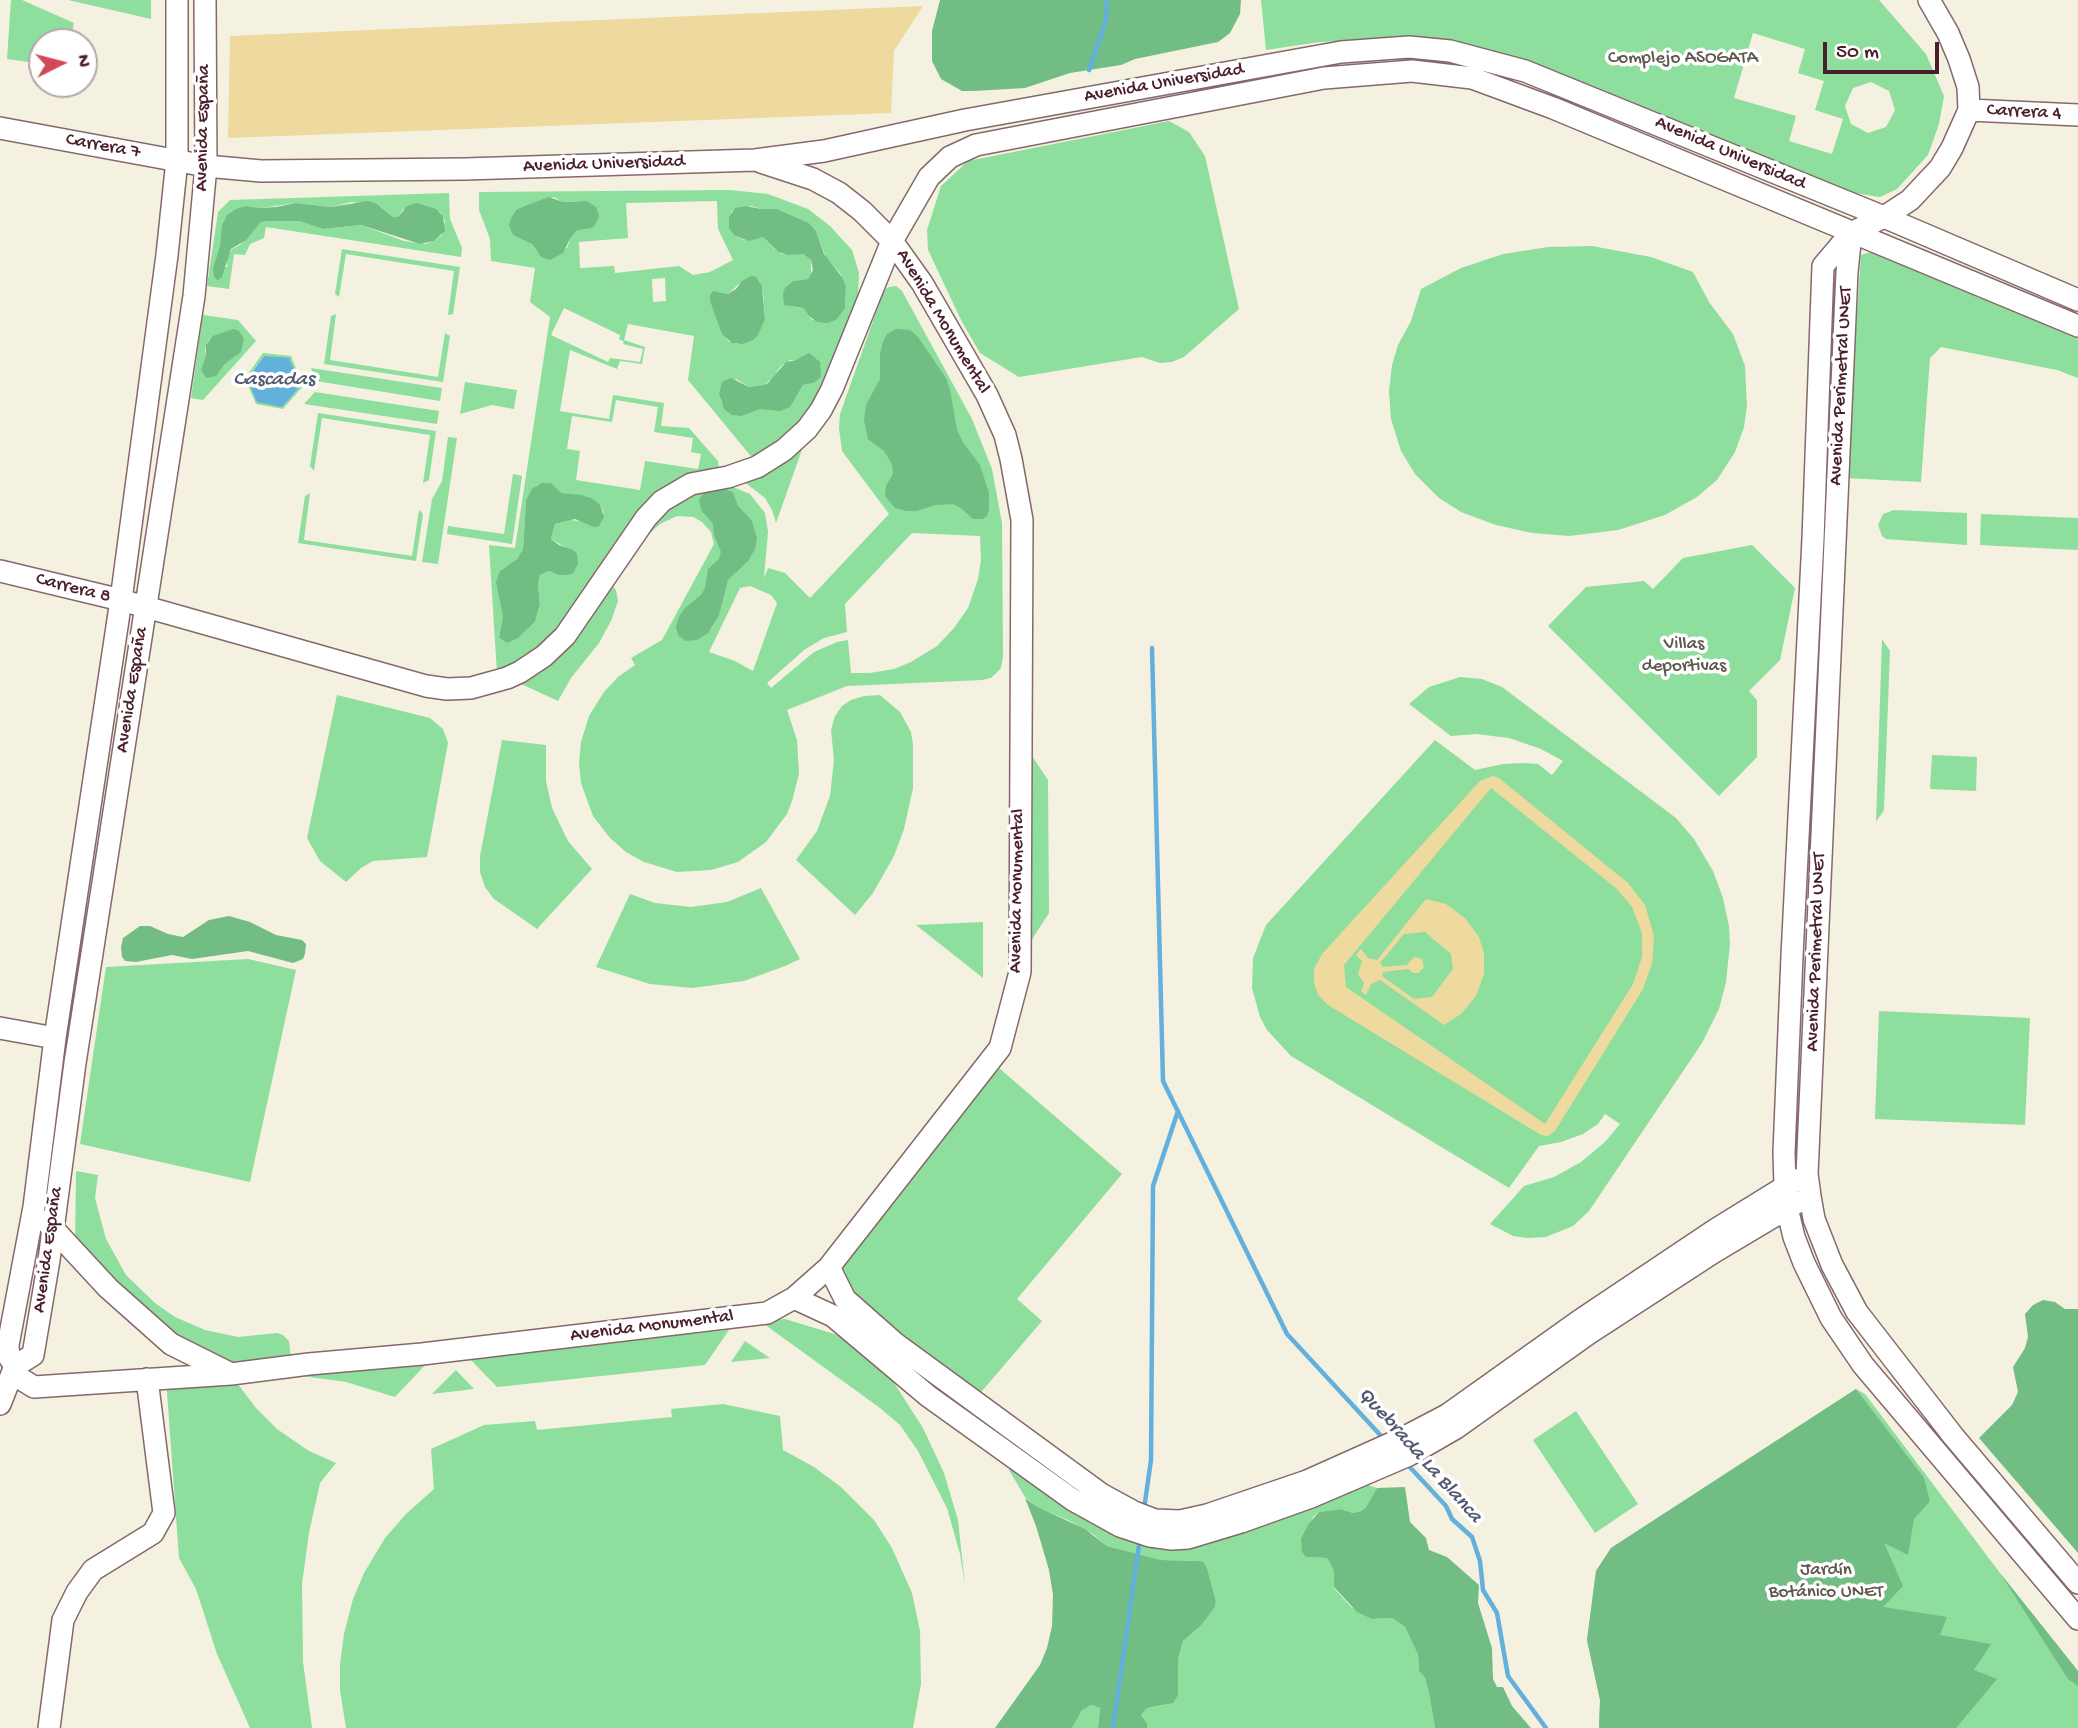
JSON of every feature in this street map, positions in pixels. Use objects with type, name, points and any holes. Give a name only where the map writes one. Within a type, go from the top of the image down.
[{"type":"street","name":"Avenida España","points":[[177,0],[177,160],[166,269],[121,600],[55,1038],[34,1208],[8,1345],[14,1370],[33,1355],[75,1063],[194,296],[206,166],[205,0]]},
{"type":"street","points":[[1929,0],[1959,59],[1968,87],[1969,110],[1940,168],[1910,200],[1884,218],[1851,233],[1823,266],[1814,507],[1824,539],[1794,917],[1784,1153],[1787,1209],[1804,1263],[1831,1318],[1863,1365],[2078,1619]]},
{"type":"street","name":"Avenida Universidad","points":[[206,166],[261,171],[464,169],[755,160],[824,151],[965,120],[1341,52],[1409,47],[1450,51],[1525,71],[2078,300]]},
{"type":"street","name":"Avenida Universidad","points":[[146,608],[426,686],[471,688],[487,685],[520,672],[544,656],[565,636],[658,504],[691,484],[736,475],[765,463],[807,429],[832,389],[892,241],[929,177],[950,157],[976,145],[1314,79],[1412,71],[1472,78],[1595,125],[2078,326]]},
{"type":"street","name":"Carrera 4","points":[[1969,110],[2078,115]]},
{"type":"street","name":"Carrera 7","points":[[0,128],[206,166]]},
{"type":"street","name":"Avenida Monumental","points":[[14,1370],[34,1387],[231,1374],[762,1313],[794,1298],[829,1267],[1000,1048],[1020,972],[1022,542],[1018,491],[1005,435],[987,395],[922,283],[892,241],[839,193],[813,179],[755,160]]},
{"type":"street","name":"Avenida Perimetral UNET","points":[[1851,233],[1836,507],[1824,539],[1807,1174],[1810,1196],[1814,1219],[1832,1265],[1857,1312],[1947,1427],[2078,1583]]},
{"type":"street","points":[[1814,507],[1836,507]]},
{"type":"street","name":"Carrera 8","points":[[0,571],[146,608]]},
{"type":"street","points":[[0,1028],[55,1038]]},
{"type":"street","points":[[1451,1422],[1579,1321],[1807,1174]]},
{"type":"street","points":[[829,1267],[845,1299],[1073,1500],[1100,1516],[1142,1524],[1171,1539],[1209,1532],[1311,1497],[1403,1438],[1451,1422],[1810,1196]]},
{"type":"street","points":[[34,1208],[107,1288],[171,1344],[231,1374]]},
{"type":"street","points":[[794,1298],[833,1316],[928,1395],[969,1410]]},
{"type":"street","points":[[0,1404],[14,1370]]},
{"type":"street","points":[[49,1728],[63,1620],[76,1592],[93,1570],[153,1533],[164,1513],[147,1379]]},
{"type":"green space","points":[[11,0],[22,0],[74,23],[73,28],[28,28],[28,62],[7,59]]},
{"type":"green space","points":[[68,0],[151,0],[151,19]]},
{"type":"green space","points":[[940,0],[1241,0],[1240,14],[1230,33],[1218,42],[1135,59],[1121,65],[1070,73],[1025,88],[962,91],[941,79],[932,61],[932,31]]},
{"type":"green space","name":"Complejo ASOGATA","points":[[1261,0],[1879,0],[1926,54],[1944,96],[1939,124],[1928,155],[1897,189],[1880,197],[1854,193],[1556,71],[1485,50],[1400,38],[1320,42],[1266,50]],"holes":[[[1753,33],[1805,49],[1798,73],[1824,81],[1815,110],[1843,119],[1832,154],[1789,141],[1796,116],[1734,98]],[[1871,82],[1889,91],[1895,110],[1886,127],[1868,133],[1851,124],[1845,106],[1853,88]]]},
{"type":"green space","points":[[1169,121],[1189,132],[1205,156],[1239,309],[1184,357],[1172,362],[1160,363],[1142,357],[1019,377],[980,353],[928,250],[927,230],[941,186],[968,161]]},
{"type":"green space","points":[[730,190],[768,194],[808,209],[830,226],[852,250],[859,273],[858,296],[828,379],[802,424],[754,460],[688,380],[694,336],[628,324],[624,340],[645,347],[642,364],[620,361],[617,369],[570,350],[560,411],[609,419],[613,395],[664,403],[661,426],[689,428],[718,461],[719,472],[689,478],[545,646],[497,673],[489,545],[515,548],[550,317],[530,302],[535,268],[491,261],[490,239],[479,210],[479,192]],"holes":[[[554,197],[562,202],[582,201],[586,229],[572,234],[567,248],[538,253],[528,241],[517,209]],[[717,201],[718,229],[733,260],[710,272],[693,275],[679,266],[615,273],[614,266],[580,268],[579,242],[628,238],[626,203]],[[751,206],[777,209],[809,223],[816,231],[826,258],[840,273],[846,286],[845,308],[812,320],[803,308],[794,307],[793,281],[808,279],[811,275],[811,260],[803,254],[782,254],[763,237],[744,240],[735,236],[731,212],[740,207]],[[665,278],[666,301],[653,302],[652,279]],[[759,281],[763,291],[765,319],[737,344],[728,341],[710,301],[718,292],[728,294],[739,284]],[[564,308],[620,335],[619,339],[623,344],[643,349],[640,362],[610,358],[608,362],[551,335]],[[790,360],[796,360],[813,383],[803,385],[795,398],[742,416],[722,404],[719,394],[736,379],[749,387],[763,385],[772,379],[781,366]],[[616,400],[658,407],[654,432],[693,438],[691,452],[701,454],[698,469],[645,461],[640,490],[576,480],[580,451],[567,449],[572,416],[612,422]],[[541,483],[551,483],[562,493],[586,496],[600,504],[604,513],[580,521],[570,520],[555,524],[551,539],[577,554],[558,575],[549,571],[540,575],[540,604],[535,622],[517,639],[507,643],[499,638],[503,616],[500,571],[517,559],[523,549],[526,500]]]},
{"type":"green space","points":[[449,193],[450,219],[462,248],[461,257],[266,227],[264,238],[250,244],[245,255],[234,254],[229,289],[207,286],[218,212],[230,200]],"holes":[[[352,202],[381,207],[393,217],[398,217],[403,209],[440,212],[445,221],[442,235],[425,244],[404,241],[361,225],[323,229],[299,221],[264,221],[240,245],[232,249],[227,258],[227,267],[213,267],[224,220],[246,206],[261,208],[296,203],[331,207]]]},
{"type":"green space","points":[[549,197],[563,202],[587,201],[596,207],[599,216],[591,228],[576,231],[563,253],[550,260],[541,257],[532,244],[513,235],[509,225],[517,209]]},
{"type":"green space","points":[[368,201],[377,204],[393,217],[398,217],[407,206],[417,203],[436,209],[443,216],[445,231],[434,241],[420,244],[361,225],[323,229],[299,221],[265,221],[260,223],[246,240],[231,249],[222,277],[218,280],[214,277],[213,267],[220,246],[222,225],[227,215],[236,209],[296,203],[331,207]]},
{"type":"green space","points":[[746,206],[777,209],[809,223],[816,231],[824,254],[846,286],[845,308],[836,320],[817,322],[803,308],[784,305],[785,288],[793,281],[808,279],[813,270],[811,260],[803,254],[788,255],[778,252],[763,237],[749,241],[735,236],[729,228],[729,217],[735,208]]},
{"type":"green space","points":[[1592,246],[1651,257],[1693,272],[1709,302],[1733,334],[1745,366],[1747,406],[1744,427],[1735,452],[1717,480],[1697,497],[1665,515],[1618,530],[1569,536],[1532,533],[1496,525],[1461,512],[1439,498],[1415,474],[1401,451],[1391,419],[1389,391],[1392,365],[1421,289],[1461,268],[1503,254],[1548,247]]},
{"type":"green space","points":[[342,249],[460,267],[453,314],[448,315],[454,271],[346,254],[339,297],[335,294]]},
{"type":"green space","points":[[1874,251],[2078,334],[2078,378],[2057,370],[1941,347],[1930,358],[1921,482],[1846,478],[1861,255]]},
{"type":"green space","points":[[751,276],[756,277],[762,286],[765,319],[753,340],[743,344],[732,343],[722,334],[710,295],[713,291],[728,294]]},
{"type":"green space","points":[[896,286],[902,291],[972,419],[992,469],[1002,523],[1001,668],[991,678],[982,680],[847,686],[787,710],[797,740],[799,774],[787,814],[766,842],[738,862],[711,870],[677,872],[644,862],[626,852],[610,838],[593,816],[581,783],[581,742],[589,716],[604,692],[618,677],[635,665],[631,658],[662,640],[714,544],[711,532],[702,522],[693,517],[677,516],[660,524],[636,552],[631,554],[651,511],[723,483],[750,494],[765,513],[768,532],[764,578],[768,568],[785,573],[810,598],[889,514],[842,451],[839,428],[840,414],[884,290]],"holes":[[[912,533],[980,536],[981,560],[978,579],[968,608],[954,628],[937,646],[911,662],[894,669],[870,673],[851,673],[848,640],[837,642],[814,652],[771,688],[767,683],[804,650],[824,638],[847,632],[845,604]],[[750,586],[771,595],[777,603],[753,671],[709,652],[740,588]]]},
{"type":"green space","points":[[336,314],[330,360],[438,377],[445,333],[450,336],[443,382],[324,364],[331,316]]},
{"type":"green space","points":[[203,315],[238,320],[256,341],[203,400],[191,398]],"holes":[[[227,331],[237,355],[219,372],[201,370],[209,340]]]},
{"type":"green space","points":[[233,329],[238,330],[244,338],[241,352],[225,364],[216,376],[206,378],[201,370],[206,345],[213,336]]},
{"type":"green space","points":[[896,329],[910,330],[918,337],[946,378],[957,430],[980,465],[989,493],[989,510],[983,519],[973,519],[953,504],[906,511],[895,508],[885,496],[886,486],[893,474],[892,464],[884,451],[868,439],[864,420],[866,405],[880,379],[883,342],[887,334]]},
{"type":"green space","name":"Cascadas","points":[[263,353],[291,356],[303,386],[283,409],[256,404],[245,378]],"holes":[[[264,356],[258,402],[247,378]]]},
{"type":"green space","points":[[809,353],[820,362],[821,377],[813,383],[803,385],[790,407],[780,411],[761,409],[742,416],[732,415],[724,409],[719,394],[722,382],[731,378],[749,387],[763,385],[768,383],[786,362]]},
{"type":"green space","points":[[311,368],[442,388],[440,401],[316,381]]},
{"type":"green space","points":[[465,382],[517,390],[514,409],[492,405],[460,414]]},
{"type":"green space","points":[[315,392],[439,411],[437,424],[304,404]]},
{"type":"green space","points":[[318,413],[436,431],[429,480],[423,483],[430,435],[322,418],[314,471],[310,466]]},
{"type":"green space","points":[[448,437],[457,438],[438,564],[422,562],[432,499],[442,481]]},
{"type":"green space","points":[[804,444],[776,523],[765,498],[743,481]]},
{"type":"green space","points":[[513,474],[522,476],[512,544],[447,534],[448,526],[504,534]]},
{"type":"green space","points":[[541,483],[551,483],[562,493],[591,498],[600,504],[604,517],[599,526],[594,527],[575,519],[555,524],[551,539],[573,550],[577,554],[578,564],[573,573],[568,575],[549,571],[540,575],[540,604],[535,622],[517,639],[507,643],[499,638],[503,616],[496,582],[500,571],[517,559],[523,549],[526,500],[532,489]]},
{"type":"green space","points":[[720,488],[733,492],[738,506],[752,521],[757,538],[755,549],[748,561],[728,580],[719,615],[708,633],[697,640],[686,641],[678,635],[676,627],[679,616],[701,595],[708,569],[719,559],[721,552],[713,524],[701,510],[699,499],[706,491]]},
{"type":"green space","points":[[310,493],[304,540],[412,556],[419,510],[423,514],[416,561],[298,543],[305,496]]},
{"type":"green space","points":[[1894,510],[1967,513],[1967,545],[1886,539],[1878,525],[1883,514]]},
{"type":"green space","points":[[1981,514],[2078,518],[2078,550],[1980,545]]},
{"type":"green space","name":"Villas deportivas","points":[[1752,545],[1795,588],[1780,660],[1749,691],[1757,700],[1757,757],[1719,796],[1548,626],[1586,587],[1644,581],[1653,589],[1683,558]]},
{"type":"green space","points":[[610,584],[616,590],[618,601],[611,621],[599,643],[571,678],[558,701],[519,683]]},
{"type":"green space","points":[[1882,639],[1890,651],[1884,810],[1876,822]]},
{"type":"green space","points":[[1460,677],[1482,679],[1502,687],[1676,818],[1694,839],[1713,871],[1729,926],[1726,982],[1719,1009],[1702,1043],[1589,1211],[1573,1226],[1546,1237],[1513,1236],[1490,1224],[1524,1186],[1554,1177],[1581,1162],[1605,1142],[1620,1124],[1605,1114],[1598,1124],[1583,1134],[1539,1146],[1509,1188],[1291,1056],[1267,1030],[1260,1017],[1252,988],[1253,958],[1266,925],[1435,740],[1475,770],[1524,763],[1538,764],[1552,775],[1563,761],[1541,749],[1509,738],[1476,734],[1451,736],[1409,704],[1429,687]]},
{"type":"green space","points":[[337,695],[430,718],[443,729],[448,743],[427,857],[373,861],[346,882],[320,861],[307,838]]},
{"type":"green space","points":[[880,695],[900,712],[911,732],[913,788],[904,829],[894,856],[873,893],[855,915],[796,860],[817,831],[830,796],[834,760],[831,730],[835,716],[842,706],[851,700]]},
{"type":"green space","points":[[502,740],[546,745],[546,781],[552,808],[568,841],[592,869],[537,929],[494,899],[485,887],[480,872],[480,856]]},
{"type":"green space","points":[[1022,741],[1048,780],[1049,913],[1022,955]]},
{"type":"green space","points":[[1932,755],[1977,757],[1976,791],[1930,789]]},
{"type":"green space","points":[[761,888],[800,959],[744,981],[692,988],[650,984],[596,967],[630,894],[655,903],[691,907],[727,902]]},
{"type":"green space","points":[[229,916],[250,922],[276,935],[302,940],[306,944],[303,959],[293,963],[248,951],[192,959],[172,955],[136,962],[125,961],[122,957],[123,938],[140,926],[150,926],[183,937],[209,920]]},
{"type":"green space","points":[[983,922],[983,978],[916,925]]},
{"type":"green space","points":[[248,959],[296,970],[250,1182],[80,1144],[106,967]]},
{"type":"green space","points":[[1879,1011],[2030,1018],[2025,1125],[1875,1119]]},
{"type":"green space","points":[[999,1068],[1122,1174],[1017,1299],[1042,1321],[970,1405],[840,1284],[842,1262],[904,1180]]},
{"type":"green space","points":[[76,1171],[98,1175],[95,1198],[106,1239],[126,1275],[155,1303],[175,1317],[205,1330],[238,1337],[277,1333],[289,1341],[292,1367],[231,1375],[256,1408],[277,1429],[309,1451],[336,1463],[320,1483],[302,1584],[303,1662],[312,1728],[250,1728],[217,1654],[196,1589],[179,1558],[166,1378],[229,1374],[171,1344],[75,1250]]},
{"type":"green space","points":[[2043,1300],[2055,1302],[2065,1309],[2078,1309],[2078,1553],[1979,1438],[2012,1405],[2018,1392],[2013,1367],[2025,1348],[2028,1337],[2025,1314],[2033,1305]]},
{"type":"green space","points":[[785,1319],[841,1336],[889,1375],[923,1428],[944,1473],[958,1520],[965,1585],[960,1554],[947,1508],[918,1451],[900,1425],[880,1408],[764,1324]]},
{"type":"green space","points":[[729,1330],[705,1365],[497,1387],[468,1357]]},
{"type":"green space","points":[[745,1341],[770,1358],[731,1362]]},
{"type":"green space","points":[[431,1359],[395,1397],[346,1382],[295,1375]]},
{"type":"green space","points":[[456,1370],[474,1389],[432,1394]]},
{"type":"green space","name":"Jardín Botánico UNET","points":[[1856,1389],[1865,1394],[2078,1671],[2078,1728],[1599,1728],[1600,1700],[1587,1640],[1596,1571],[1611,1548]]},
{"type":"green space","name":"Jardín Botánico UNET","points":[[1856,1389],[1924,1478],[1930,1501],[1914,1519],[1908,1555],[1884,1543],[1903,1586],[1883,1607],[1947,1617],[1940,1635],[1991,1644],[1974,1670],[1997,1679],[1956,1728],[1599,1728],[1600,1700],[1587,1640],[1596,1571],[1611,1548]]},
{"type":"green space","points":[[723,1404],[780,1416],[783,1450],[814,1467],[841,1487],[874,1520],[892,1548],[912,1593],[920,1631],[921,1684],[913,1728],[346,1728],[340,1690],[340,1664],[353,1599],[364,1573],[385,1538],[406,1514],[434,1489],[431,1449],[484,1425],[535,1421],[537,1430],[672,1417],[671,1409]]},
{"type":"green space","points":[[1576,1411],[1638,1504],[1595,1533],[1533,1440]]},
{"type":"green space","points":[[1009,1454],[1120,1526],[1352,1480],[1377,1488],[1361,1511],[1353,1513],[1340,1509],[1319,1512],[1314,1516],[1309,1523],[1306,1557],[1327,1558],[1334,1571],[1334,1588],[1351,1607],[1372,1619],[1392,1618],[1405,1627],[1418,1655],[1419,1671],[1425,1678],[1435,1728],[1147,1728],[1141,1715],[1147,1708],[1164,1705],[1178,1695],[1178,1660],[1183,1641],[1215,1607],[1216,1601],[1207,1568],[1198,1561],[1161,1560],[1107,1546],[1093,1534],[1070,1521],[1038,1507],[1025,1497],[1009,1470]]},
{"type":"green space","points":[[1405,1487],[1410,1522],[1426,1538],[1429,1550],[1447,1557],[1479,1585],[1478,1603],[1492,1648],[1493,1679],[1497,1687],[1503,1687],[1512,1706],[1531,1728],[1435,1728],[1425,1678],[1419,1671],[1418,1655],[1405,1627],[1392,1618],[1372,1619],[1357,1612],[1334,1587],[1334,1571],[1327,1558],[1306,1557],[1302,1552],[1301,1539],[1309,1523],[1319,1512],[1340,1509],[1353,1513],[1361,1511],[1377,1488]]},
{"type":"green space","points":[[1025,1498],[1085,1529],[1107,1546],[1161,1560],[1203,1562],[1207,1568],[1216,1601],[1215,1607],[1201,1625],[1183,1641],[1178,1660],[1178,1695],[1173,1703],[1147,1708],[1141,1715],[1147,1728],[1098,1728],[1100,1708],[1091,1705],[1082,1710],[1072,1728],[995,1728],[1040,1665],[1052,1626],[1053,1595],[1049,1570]]},
{"type":"green space","points":[[2000,1573],[2078,1671],[2078,1686],[2068,1679]]},
{"type":"green space","points":[[1091,1705],[1100,1708],[1098,1728],[1072,1728],[1082,1709]]},
{"type":"sand","points":[[923,6],[894,51],[891,113],[228,138],[230,36]]},
{"type":"sand","points":[[1493,776],[1499,778],[1628,883],[1645,905],[1654,936],[1652,964],[1643,989],[1555,1131],[1548,1136],[1541,1135],[1328,1005],[1318,995],[1314,983],[1314,969],[1322,954],[1480,781]],"holes":[[[1491,788],[1617,889],[1632,907],[1642,933],[1642,957],[1633,984],[1545,1124],[1346,987],[1344,965]]]},
{"type":"sand","points":[[1426,899],[1446,904],[1465,918],[1479,937],[1484,953],[1484,974],[1476,996],[1461,1014],[1444,1025],[1380,980],[1371,984],[1366,995],[1361,991],[1364,983],[1358,974],[1362,961],[1356,955],[1361,949],[1368,958],[1377,960]],"holes":[[[1425,932],[1451,954],[1453,969],[1432,997],[1414,999],[1382,976],[1383,972],[1408,969],[1419,973],[1424,967],[1422,959],[1414,957],[1407,965],[1383,967],[1380,963],[1404,934]]]},
{"type":"water","name":"Cascadas","points":[[264,356],[289,358],[301,385],[282,407],[257,402],[247,379]]},
{"type":"waterway","name":"Quebrada La Blanca","points":[[1089,70],[1106,21],[1107,0]]},
{"type":"waterway","points":[[1152,648],[1163,1081],[1287,1334],[1383,1438]]},
{"type":"waterway","points":[[1144,1509],[1151,1460],[1153,1186],[1178,1111]]},
{"type":"waterway","name":"Quebrada La Blanca","points":[[1406,1463],[1446,1506],[1452,1519],[1472,1537],[1480,1561],[1483,1590],[1497,1613],[1508,1676],[1546,1728]]},
{"type":"waterway","points":[[1113,1728],[1140,1538]]}]
